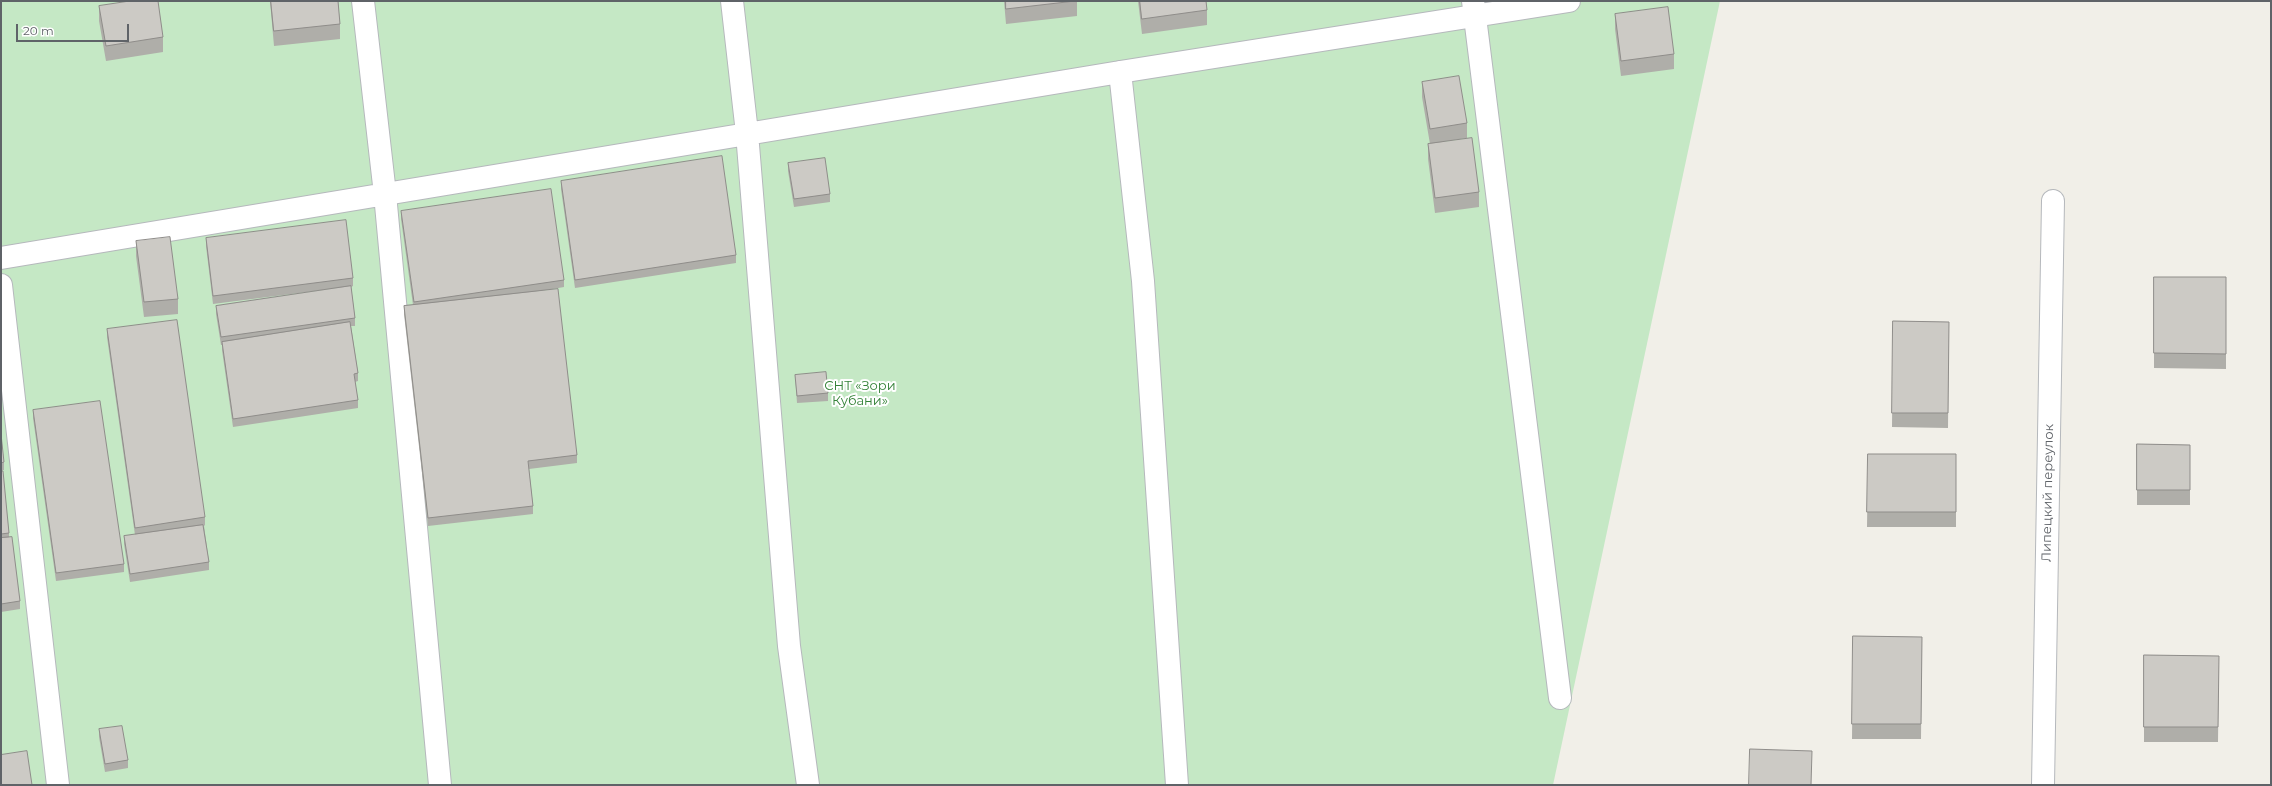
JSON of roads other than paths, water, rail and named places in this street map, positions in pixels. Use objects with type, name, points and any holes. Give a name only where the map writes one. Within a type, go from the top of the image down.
[{"type":"street","points":[[363,1],[385,194],[440,785]]},
{"type":"street","points":[[732,1],[747,133],[789,646],[808,785]]},
{"type":"street","points":[[1,258],[1120,72],[1474,9],[1569,1]]},
{"type":"street","points":[[1474,9],[1560,698]]},
{"type":"street","points":[[1120,72],[1143,281],[1177,785]]},
{"type":"street","name":"Липецкий переулок","points":[[2043,785],[2053,200]]},
{"type":"street","points":[[1,285],[58,785]]},
{"type":"park label","name":"СНТ «Зори Кубани»","points":[[860,394]]}]
